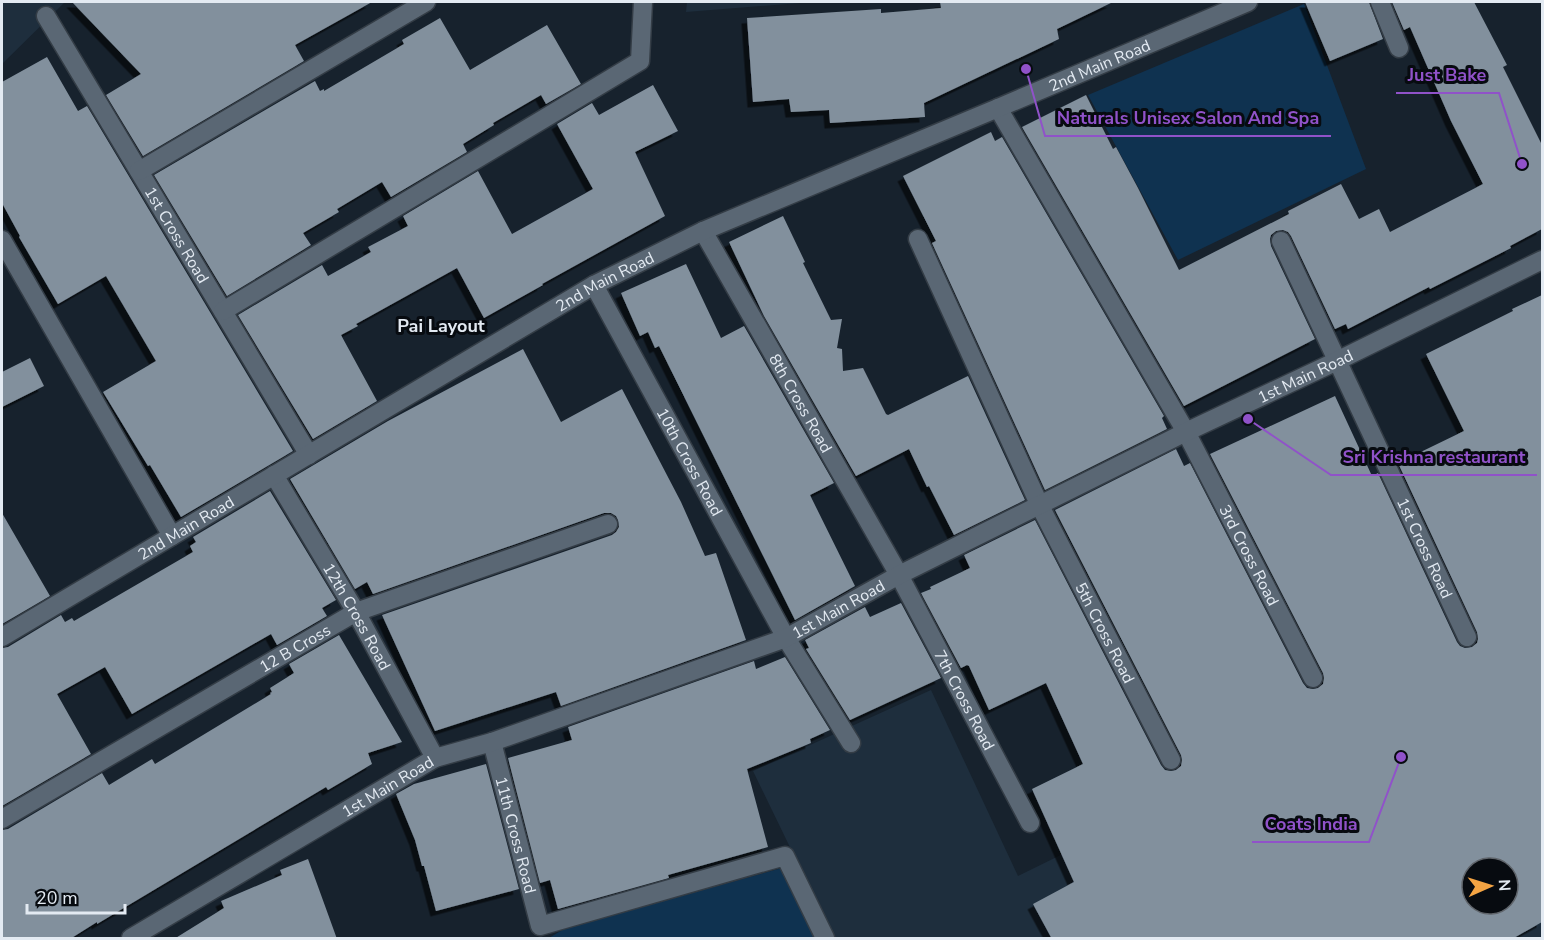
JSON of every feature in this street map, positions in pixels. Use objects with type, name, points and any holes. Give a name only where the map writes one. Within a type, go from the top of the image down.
[{"type":"street","points":[[139,171],[426,2]]},
{"type":"street","points":[[223,311],[640,61],[644,2]]},
{"type":"street","name":"2nd Main Road","points":[[2,637],[594,285],[703,231],[1248,2]]},
{"type":"street","points":[[1380,2],[1399,48]]},
{"type":"street","name":"1st Cross Road","points":[[46,16],[309,455]]},
{"type":"street","name":"3rd Cross Road","points":[[998,108],[1186,432],[1313,678]]},
{"type":"street","name":"8th Cross Road","points":[[703,231],[899,575]]},
{"type":"street","name":"5th Cross Road","points":[[918,239],[1041,506],[1171,760]]},
{"type":"street","points":[[2,240],[172,536]]},
{"type":"street","name":"1st Cross Road","points":[[1281,241],[1467,637]]},
{"type":"street","name":"1st Main Road","points":[[131,939],[435,758],[492,742],[786,638],[899,575],[1186,432],[1542,260]]},
{"type":"street","name":"10th Cross Road","points":[[594,285],[786,638],[851,743]]},
{"type":"street","name":"12th Cross Road","points":[[274,475],[356,612],[435,758]]},
{"type":"street","name":"12 B Cross","points":[[2,819],[356,612],[608,524]]},
{"type":"street","name":"7th Cross Road","points":[[899,575],[1030,823]]},
{"type":"street","name":"11th Cross Road","points":[[492,742],[540,926],[785,856],[825,939]]},
{"type":"shaded area","points":[[2,2],[65,2],[2,64]]},
{"type":"shaded area","points":[[687,2],[813,2],[686,12]]},
{"type":"shaded area","points":[[1304,4],[1366,169],[1178,260],[1088,95]]},
{"type":"shaded area","points":[[1542,603],[1542,938],[834,938],[753,771],[931,690],[1018,876],[1486,646]]},
{"type":"shaded area","points":[[782,868],[815,938],[549,938],[564,929]]},
{"type":"building","points":[[72,2],[372,2],[295,45],[304,61],[143,156],[106,95],[141,74]]},
{"type":"building","points":[[940,2],[1113,2],[1057,29],[1059,39],[924,103],[925,117],[830,123],[829,110],[791,112],[789,99],[753,102],[747,18],[881,9],[881,13],[941,8]]},
{"type":"building","points":[[1305,2],[1369,2],[1383,39],[1330,61]]},
{"type":"building","points":[[1392,2],[1474,2],[1507,65],[1503,67],[1542,145],[1542,229],[1510,246],[1511,248],[1348,329],[1346,324],[1335,329],[1291,236],[1283,230],[1276,231],[1271,235],[1271,246],[1315,339],[1184,406],[1022,127],[1086,95],[1113,149],[1116,147],[1138,188],[1179,270],[1289,214],[1288,211],[1341,184],[1359,219],[1379,209],[1390,232],[1483,184],[1451,121],[1410,27],[1404,30]]},
{"type":"building","points":[[440,18],[470,70],[547,25],[581,84],[546,104],[541,95],[493,123],[494,125],[463,144],[467,152],[391,197],[382,182],[337,209],[339,212],[303,233],[311,245],[227,296],[154,175],[315,81],[320,91],[324,89],[324,91],[404,44],[402,40]]},
{"type":"building","points":[[47,57],[78,111],[87,106],[293,451],[181,517],[103,392],[156,361],[106,276],[58,304],[2,203],[2,82]]},
{"type":"building","points":[[653,85],[678,131],[635,152],[665,216],[484,318],[457,268],[356,324],[358,326],[341,335],[377,401],[313,439],[238,315],[322,265],[328,276],[371,252],[368,247],[408,226],[403,216],[478,171],[512,234],[593,189],[557,124],[592,103],[599,115]]},
{"type":"building","points":[[991,132],[995,141],[1002,137],[1164,416],[1162,418],[1167,429],[1045,490],[932,243],[936,241],[903,176]]},
{"type":"building","points":[[783,216],[831,320],[842,319],[837,348],[842,349],[843,371],[863,368],[888,415],[968,376],[1025,500],[954,535],[909,449],[856,476],[764,316],[729,242]]},
{"type":"building","points":[[686,264],[721,338],[744,326],[834,483],[810,495],[855,586],[795,620],[659,346],[655,348],[648,332],[640,336],[621,293]]},
{"type":"building","points":[[1542,295],[1542,922],[1512,939],[1052,939],[1033,904],[1074,882],[1032,789],[1083,764],[1046,683],[989,710],[969,666],[961,668],[921,593],[970,568],[964,555],[1035,520],[1161,765],[1165,770],[1176,770],[1181,766],[1181,755],[1055,510],[1176,449],[1184,466],[1190,463],[1303,683],[1307,688],[1318,688],[1323,684],[1323,673],[1210,454],[1335,396],[1372,476],[1378,473],[1457,642],[1465,648],[1472,647],[1477,643],[1477,632],[1398,463],[1464,431],[1426,354],[1513,311],[1512,309]]},
{"type":"building","points":[[523,349],[561,422],[622,389],[681,502],[705,556],[716,553],[746,640],[561,706],[556,692],[435,731],[382,615],[612,535],[619,527],[616,516],[604,513],[373,594],[367,582],[355,589],[290,479],[388,421]]},
{"type":"building","points":[[30,358],[44,386],[2,407],[2,372]]},
{"type":"building","points":[[270,491],[336,600],[322,608],[327,616],[277,645],[271,634],[132,714],[105,667],[57,694],[91,754],[2,806],[2,648],[8,647],[61,615],[65,622],[72,618],[74,621],[193,552],[190,546],[196,542],[193,537]]},
{"type":"building","points":[[2,513],[50,596],[2,624]]},
{"type":"building","points":[[901,603],[941,678],[850,720],[806,649],[809,648],[805,640],[865,607],[870,617]]},
{"type":"building","points":[[339,635],[402,742],[368,753],[372,764],[328,790],[326,787],[70,939],[2,939],[2,830],[8,829],[102,773],[109,785],[152,759],[155,764],[271,694],[270,688],[294,673],[289,664]]},
{"type":"building","points":[[785,657],[830,730],[810,739],[811,743],[747,769],[768,847],[558,909],[550,880],[540,883],[508,758],[572,740],[568,727],[754,661],[756,669]]},
{"type":"building","points":[[486,764],[519,889],[436,911],[424,866],[422,866],[415,840],[396,794],[414,784]]},
{"type":"building","points":[[308,859],[337,939],[174,939],[224,908],[221,901],[282,875],[280,870]]},
{"type":"place","name":"Naturals Unisex Salon And Spa","points":[[1026,69]]},
{"type":"place","name":"Just Bake","points":[[1522,164]]},
{"type":"place","name":"Sri Krishna restaurant","points":[[1248,419]]},
{"type":"place","name":"Coats India","points":[[1401,757]]},
{"type":"district","name":"Pai Layout","points":[[441,326]]}]
